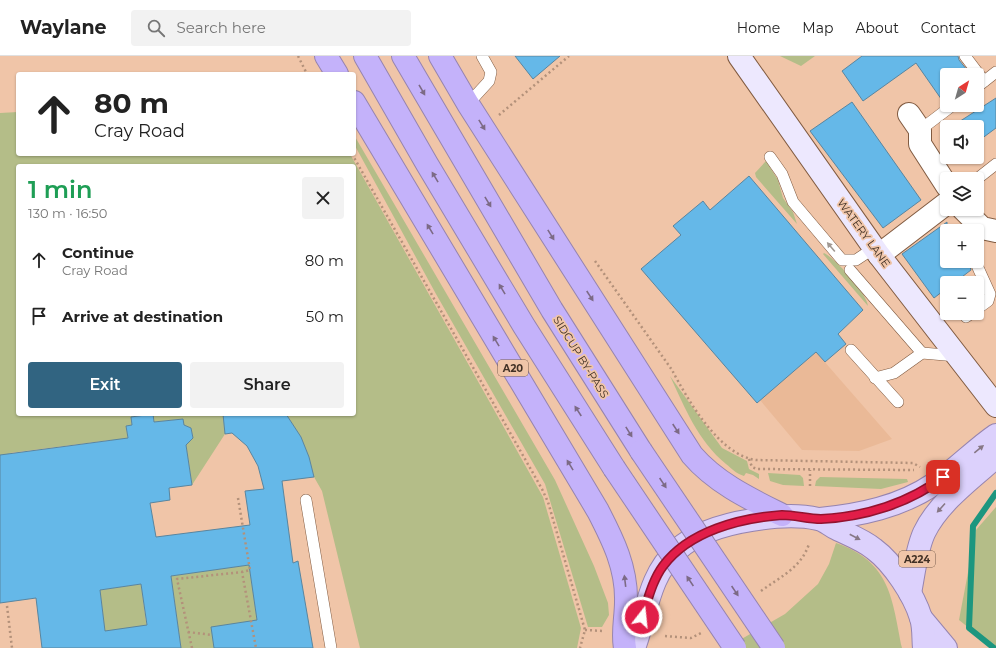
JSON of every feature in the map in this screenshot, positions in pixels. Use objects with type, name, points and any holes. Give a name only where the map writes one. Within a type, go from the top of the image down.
[{"type":"highway","points":[[326,56],[336,72]]},
{"type":"highway","name":"A20","points":[[365,56],[524,326],[614,468],[735,648]]},
{"type":"highway","name":"SIDCUP BY-PASS","points":[[403,56],[552,310],[641,451],[774,648]]},
{"type":"highway","points":[[440,56],[468,104],[692,455],[702,466],[734,490],[782,515]]},
{"type":"highway","name":"A20","points":[[356,105],[611,535],[622,563],[626,585],[624,623],[625,648]]},
{"type":"main road","points":[[634,648],[650,592],[663,567],[677,551],[688,542],[718,528],[739,522],[782,515],[820,519],[857,514],[888,506],[911,497],[934,484],[996,435]]},
{"type":"main road","name":"A224","points":[[910,593],[920,545],[930,522],[944,505],[996,456]]},
{"type":"main road","points":[[820,519],[874,549],[901,579],[910,593],[921,618],[946,648]]},
{"type":"main road","points":[[921,618],[924,648]]},
{"type":"street","name":"WATERY LANE","points":[[738,56],[876,252],[996,406]]},
{"type":"street","points":[[914,122],[920,144],[940,175]]},
{"type":"street","points":[[876,252],[940,208]]},
{"type":"street","points":[[969,216],[985,231]]},
{"type":"lane","points":[[468,104],[488,81],[491,72],[482,56]]},
{"type":"lane","points":[[966,56],[972,68]]},
{"type":"lane","points":[[984,82],[996,72]]},
{"type":"lane","points":[[914,122],[940,111]]},
{"type":"lane","points":[[770,157],[782,174],[793,202],[842,260],[856,260],[876,252]]},
{"type":"lane","points":[[984,173],[996,164]]},
{"type":"lane","points":[[850,270],[922,353]]},
{"type":"lane","points":[[984,281],[990,294],[988,301],[984,304]]},
{"type":"lane","points":[[850,350],[898,402]]},
{"type":"lane","points":[[875,378],[894,373],[922,353],[958,356]]},
{"type":"lane","points":[[306,500],[331,648]]},
{"type":"path","points":[[298,56],[306,72]]},
{"type":"path","points":[[499,116],[569,56]]},
{"type":"path","points":[[353,156],[548,502],[585,630],[580,648]]},
{"type":"path","points":[[592,257],[672,370],[679,384],[709,426],[732,450],[749,459],[803,462],[912,463],[920,467],[913,471],[757,469],[752,467],[749,459]]},
{"type":"path","points":[[810,470],[810,486]]},
{"type":"path","points":[[192,648],[177,579],[250,570],[238,498]]},
{"type":"path","points":[[242,572],[256,648]]},
{"type":"path","points":[[7,606],[12,648]]},
{"type":"path","points":[[585,630],[606,631]]},
{"type":"path","points":[[188,632],[212,635]]},
{"type":"shaded area","points":[[816,352],[892,439],[859,451],[802,450],[760,400]]},
{"type":"green space","points":[[780,56],[815,56],[801,66]]},
{"type":"green space","points":[[16,112],[16,156],[351,156],[356,164],[16,164],[16,416],[138,416],[131,417],[132,425],[126,426],[133,478],[116,481],[111,440],[10,453],[0,467],[0,113]]},
{"type":"green space","points":[[356,138],[555,480],[594,566],[608,603],[609,615],[602,627],[588,627],[545,484],[436,294],[356,148]]},
{"type":"green space","points":[[766,161],[778,180],[783,198],[793,212],[797,224],[756,177],[755,173]]},
{"type":"green space","points":[[356,165],[543,497],[581,628],[577,648],[360,648],[322,491],[314,477],[309,457],[301,437],[287,416],[356,416]]},
{"type":"green space","points":[[824,253],[836,262],[850,276],[862,293],[868,306],[823,254]]},
{"type":"green space","points":[[670,376],[722,448],[747,461],[749,469],[759,474],[759,479],[746,473],[744,476],[737,473],[716,455],[693,423]]},
{"type":"green space","points":[[153,416],[223,416],[225,434],[192,485],[186,445],[193,438],[191,428],[184,425],[182,419],[154,422]]},
{"type":"green space","points":[[768,473],[800,475],[803,478],[804,486],[783,485],[770,481]]},
{"type":"green space","points":[[820,477],[907,479],[908,482],[881,489],[815,486],[816,481]]},
{"type":"green space","points":[[996,507],[996,648],[994,648],[959,620],[976,530]]},
{"type":"green space","points":[[836,543],[854,551],[868,561],[886,584],[895,614],[902,648],[726,648],[785,614],[818,584],[829,564]]},
{"type":"green space","points":[[249,565],[261,648],[181,648],[171,576]]},
{"type":"green space","points":[[141,584],[148,636],[105,631],[100,590]]},
{"type":"building","points":[[515,56],[560,56],[533,79]]},
{"type":"building","points":[[862,56],[958,56],[959,60],[965,68],[940,68],[940,97],[916,63],[863,101],[842,71]]},
{"type":"building","points":[[996,98],[996,128],[984,137],[984,120],[962,120],[974,112],[984,112],[984,106]]},
{"type":"building","points":[[852,102],[921,200],[883,228],[810,131]]},
{"type":"building","points":[[749,176],[863,310],[838,334],[846,344],[825,362],[816,352],[757,403],[641,269],[681,235],[673,226],[703,201],[710,210]]},
{"type":"building","points":[[940,227],[940,268],[970,268],[971,270],[963,276],[940,276],[940,293],[934,298],[902,254]]},
{"type":"building","points":[[153,416],[154,422],[183,419],[184,425],[191,428],[193,438],[186,445],[192,485],[169,488],[170,500],[150,503],[156,537],[250,525],[245,491],[264,489],[258,466],[247,446],[232,433],[225,434],[223,416],[287,416],[301,437],[309,457],[314,477],[282,481],[293,563],[298,561],[313,648],[214,648],[211,627],[257,620],[249,565],[171,576],[181,648],[42,648],[36,598],[0,603],[0,455],[128,438],[126,426],[132,425],[131,417]],"holes":[[[141,584],[147,625],[105,631],[100,590]]]},
{"type":"waterway","points":[[994,648],[969,628],[973,526],[996,493]]},
{"type":"route","points":[[642,617],[650,592],[663,567],[677,551],[688,542],[702,534],[739,522],[782,515],[820,519],[857,514],[902,501],[934,484],[943,477]]}]
